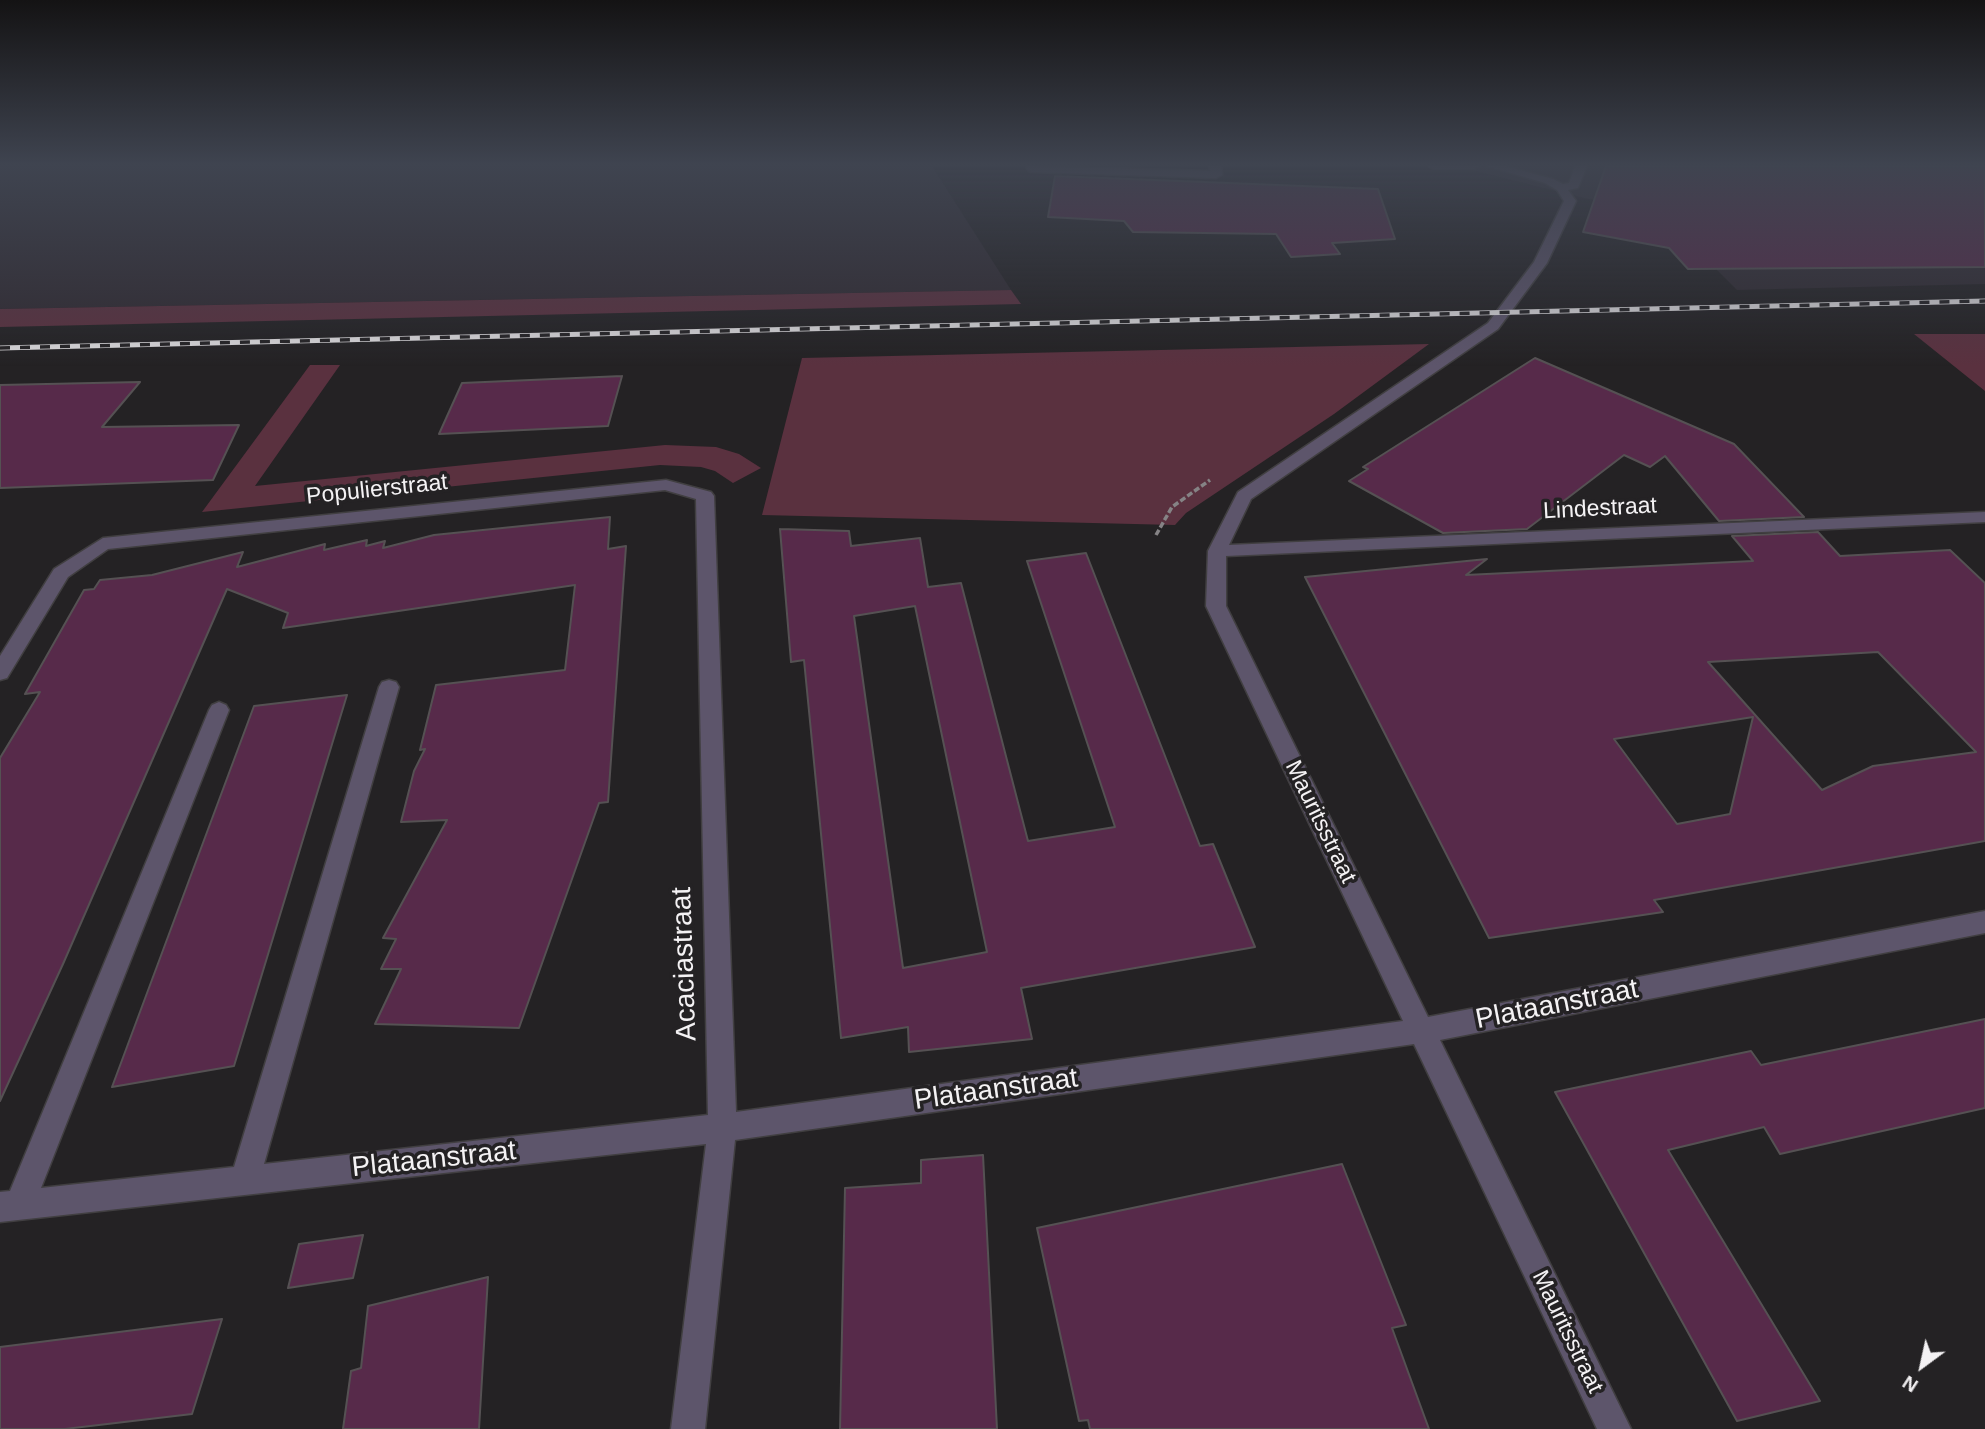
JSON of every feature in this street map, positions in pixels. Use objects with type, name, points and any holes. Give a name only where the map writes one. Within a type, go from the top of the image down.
[{"type":"street","name":"Mauritsstraat","points":[[1555,233],[1540,263],[1493,326],[1244,496],[1217,551],[1216,606],[1614,1429]]},
{"type":"street","name":"Populierstraat","points":[[0,673],[61,573],[103,544],[666,485],[705,496]]},
{"type":"street","name":"Acaciastraat","points":[[688,1429],[722,1128],[705,496]]},
{"type":"street","name":"Lindestraat","points":[[1217,551],[1984,518]]},
{"type":"street","points":[[245,1180],[389,687]]},
{"type":"street","points":[[10,1206],[219,710]]},
{"type":"street","name":"Plataanstraat","points":[[10,1206],[722,1128],[1421,1031],[1984,923]]},
{"type":"shaded area","points":[[0,233],[974,233],[1011,290],[0,309]]},
{"type":"shaded area","points":[[1680,233],[1985,233],[1985,284],[1737,290]]},
{"type":"shaded area","points":[[1011,290],[1021,304],[0,327],[0,309]]},
{"type":"shaded area","points":[[1914,334],[1985,334],[1985,391]]},
{"type":"shaded area","points":[[1429,344],[1334,414],[1186,513],[1175,525],[762,515],[802,358]]},
{"type":"shaded area","points":[[310,365],[340,365],[255,486],[665,445],[716,447],[739,454],[761,468],[733,483],[715,471],[701,467],[660,465],[202,512]]},
{"type":"building","points":[[1182,233],[1393,233],[1395,239],[1332,243],[1340,254],[1291,257],[1276,234]]},
{"type":"building","points":[[1587,233],[1985,233],[1985,267],[1688,269],[1669,248]]},
{"type":"building","points":[[1535,358],[1734,444],[1804,517],[1719,521],[1665,456],[1650,467],[1624,455],[1527,529],[1443,533],[1349,481],[1368,469],[1363,467]]},
{"type":"building","points":[[622,376],[608,426],[439,434],[462,383]]},
{"type":"building","points":[[140,382],[102,427],[239,425],[213,480],[0,488],[0,385]]},
{"type":"building","points":[[610,517],[608,549],[626,546],[608,802],[599,803],[519,1028],[375,1024],[401,969],[381,969],[396,939],[383,938],[447,820],[401,822],[414,771],[425,749],[420,750],[436,685],[565,670],[575,585],[283,628],[288,613],[227,589],[0,1101],[0,758],[40,692],[25,694],[84,590],[94,589],[100,580],[152,575],[243,552],[237,567],[325,544],[324,550],[367,540],[366,546],[385,541],[383,548],[434,535]]},
{"type":"building","points":[[780,529],[849,531],[851,546],[920,538],[928,587],[961,583],[1028,841],[1115,827],[1027,561],[1086,553],[1200,846],[1213,844],[1255,947],[1021,988],[1032,1039],[909,1052],[908,1027],[841,1038],[804,660],[791,662]],"holes":[[[915,606],[987,952],[903,968],[854,616]]]},
{"type":"building","points":[[1818,532],[1840,556],[1950,550],[1985,583],[1985,841],[1654,900],[1663,912],[1489,938],[1305,577],[1487,559],[1466,575],[1753,561],[1732,536]],"holes":[[[1878,652],[1976,752],[1873,766],[1822,790],[1708,662]],[[1753,717],[1730,814],[1677,824],[1614,739]]]},
{"type":"building","points":[[347,695],[234,1066],[112,1087],[254,706]]},
{"type":"building","points":[[1985,1019],[1985,1108],[1780,1154],[1764,1127],[1668,1150],[1820,1401],[1737,1421],[1555,1092],[1751,1051],[1761,1065]]},
{"type":"building","points":[[983,1155],[997,1429],[840,1429],[845,1188],[921,1183],[921,1160]]},
{"type":"building","points":[[1342,1164],[1406,1325],[1392,1328],[1429,1429],[1090,1429],[1088,1420],[1079,1421],[1037,1228]]},
{"type":"building","points":[[363,1235],[353,1278],[288,1288],[299,1244]]},
{"type":"building","points":[[488,1277],[479,1429],[343,1429],[351,1371],[361,1368],[368,1306]]},
{"type":"building","points":[[222,1319],[192,1414],[65,1429],[0,1429],[0,1347]]},
{"type":"railway","points":[[0,348],[1985,301]]}]
